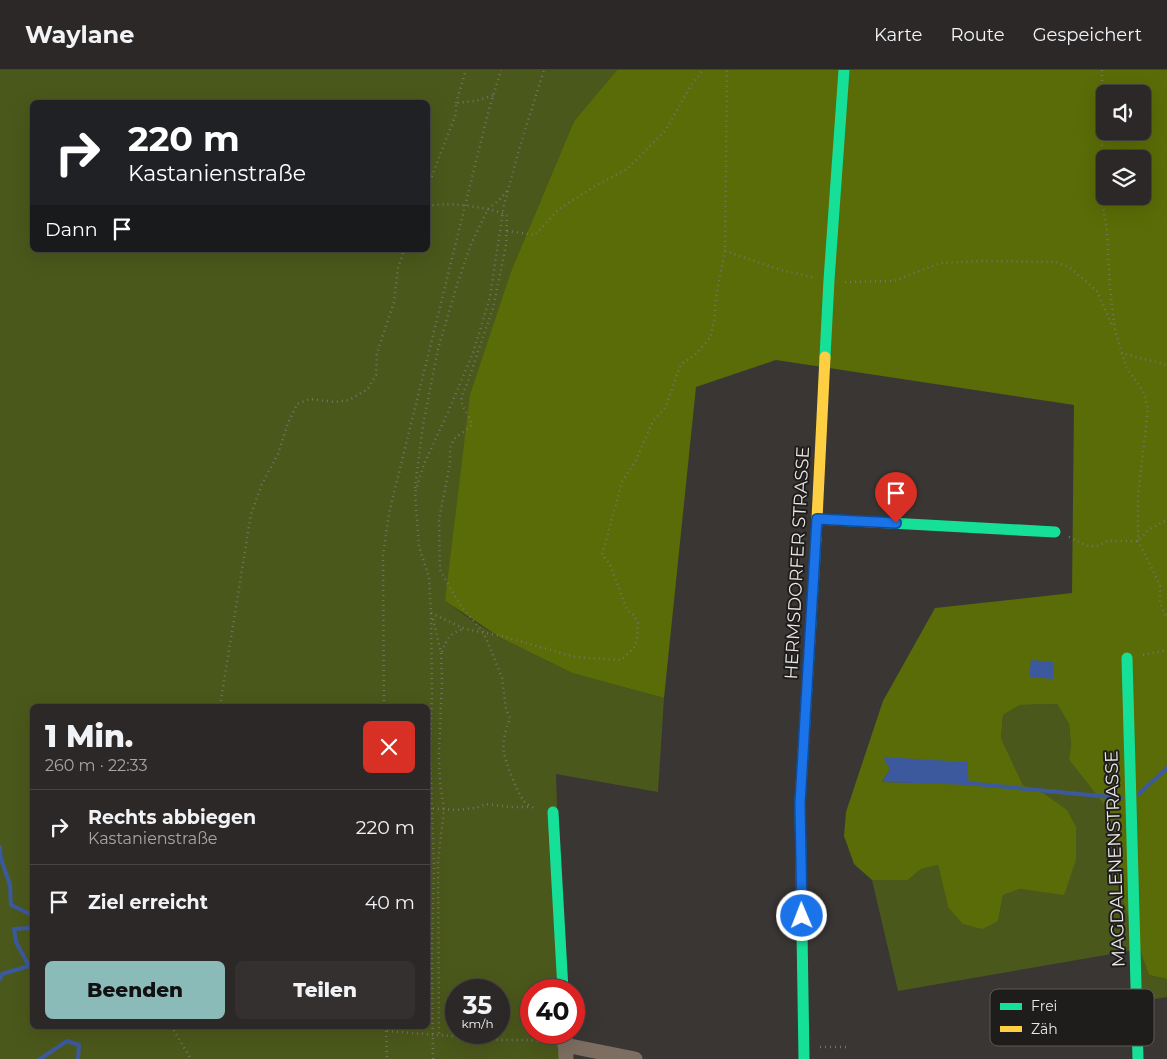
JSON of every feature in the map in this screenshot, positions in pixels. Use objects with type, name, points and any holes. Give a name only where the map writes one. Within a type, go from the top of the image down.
[{"type":"street","name":"HERMSDORFER STRASSE","points":[[804,1053],[800,803],[829,280],[844,70]]},
{"type":"street","points":[[817,519],[1055,532]]},
{"type":"street","name":"MAGDALENENSTRASSE","points":[[1127,658],[1136,989]]},
{"type":"street","points":[[553,812],[561,979]]},
{"type":"street","points":[[565,1046],[635,1059]]},
{"type":"street","name":"MAGDALENENSTRASSE","points":[[1138,1046],[1138,1059]]},
{"type":"path","points":[[430,181],[456,114],[456,103],[466,70]]},
{"type":"path","points":[[384,704],[383,556],[389,513],[501,70]]},
{"type":"path","points":[[415,493],[424,464],[473,353],[488,306],[508,190],[544,70]]},
{"type":"path","points":[[507,231],[535,235],[559,209],[595,186],[627,169],[665,131],[692,84],[703,70]]},
{"type":"path","points":[[431,613],[465,629],[502,636],[576,656],[602,660],[621,660],[634,648],[637,639],[638,623],[634,615],[626,610],[610,564],[602,554],[622,482],[636,460],[653,421],[665,408],[681,364],[696,354],[710,338],[725,251],[726,70]]},
{"type":"path","points":[[1102,70],[1103,131],[1099,184],[1107,231],[1110,288],[1115,330],[1126,367],[1143,392],[1148,408],[1138,496],[1138,541],[1148,558],[1160,586],[1160,604],[1167,618]]},
{"type":"path","points":[[456,103],[476,101],[494,94]]},
{"type":"path","points":[[433,1059],[432,950],[434,868],[430,808],[431,613],[429,577],[418,547],[415,493],[422,425],[438,349],[471,244],[488,209],[508,190]]},
{"type":"path","points":[[430,205],[440,204],[488,209],[507,216],[502,266],[489,324],[466,388],[461,395],[461,404],[472,425],[454,439],[450,448],[450,464],[439,520],[440,570],[460,604],[483,632],[502,678],[506,709],[510,718],[504,736],[504,752],[518,791],[524,801],[531,807]]},
{"type":"path","points":[[725,251],[781,270],[842,282],[894,281],[940,263],[981,261],[1056,262],[1069,267],[1097,291],[1115,330]]},
{"type":"path","points":[[220,704],[251,514],[262,484],[278,454],[288,423],[297,404],[310,399],[334,402],[349,400],[368,389],[376,375],[377,354],[394,302],[398,268],[403,252]]},
{"type":"path","points":[[1121,353],[1167,365]]},
{"type":"path","points":[[1055,532],[1088,546],[1097,546],[1107,541],[1138,541],[1148,530],[1167,520]]},
{"type":"path","points":[[431,613],[441,653],[442,680],[438,754],[444,810],[438,861],[438,1034]]},
{"type":"path","points":[[441,653],[448,637],[455,631],[465,629]]},
{"type":"path","points":[[1127,658],[1167,650]]},
{"type":"path","points":[[430,808],[444,810],[476,808],[486,804],[531,807],[553,812]]},
{"type":"path","points":[[173,1029],[191,1059]]},
{"type":"path","points":[[387,1059],[386,1031],[500,1040],[530,1040],[565,1046]]},
{"type":"path","points":[[804,1053],[848,1047]]},
{"type":"green space","points":[[0,70],[617,70],[574,121],[512,269],[445,601],[501,638],[572,673],[664,698],[658,792],[556,774],[563,979],[520,979],[520,1044],[565,1044],[566,1059],[0,1059]]},
{"type":"green space","points":[[617,70],[1167,70],[1167,979],[1149,975],[1124,903],[1116,870],[1117,846],[1106,807],[1069,760],[1071,744],[1069,724],[1057,704],[1020,705],[1003,715],[1001,738],[1023,785],[1043,793],[1067,810],[1076,827],[1076,860],[1064,895],[1020,889],[1003,895],[998,921],[982,929],[963,924],[948,907],[938,865],[921,869],[908,880],[872,880],[854,864],[844,836],[846,812],[883,701],[935,608],[1072,593],[1074,405],[776,360],[696,387],[664,698],[572,673],[501,638],[445,601],[470,395],[512,269],[574,121]],"holes":[[[890,769],[969,784],[882,782]]]},
{"type":"green space","points":[[1057,704],[1069,724],[1071,744],[1069,760],[1106,807],[1117,846],[1116,870],[1149,975],[1167,979],[1167,997],[1154,999],[1154,989],[1136,989],[1135,950],[898,991],[872,880],[908,880],[921,869],[938,865],[948,907],[998,921],[1003,895],[1020,889],[1064,894],[1043,793],[1023,785],[1001,738],[1003,715],[1020,705]]},
{"type":"water","points":[[1031,660],[1054,662],[1053,679],[1029,677]]},
{"type":"water","points":[[883,757],[967,762],[969,785],[882,782],[890,769]]},
{"type":"waterway","points":[[1139,794],[1167,768]]},
{"type":"waterway","points":[[965,783],[1121,798]]},
{"type":"waterway","points":[[0,847],[1,859],[10,885],[11,905],[30,914]]},
{"type":"waterway","points":[[0,979],[2,974],[29,966],[16,942],[14,929],[30,929]]},
{"type":"waterway","points":[[40,1059],[67,1041],[79,1045],[78,1059]]},
{"type":"traffic: fast","points":[[825,357],[844,70]]},
{"type":"traffic: fast","points":[[817,519],[1055,532]]},
{"type":"traffic: fast","points":[[804,1059],[800,803],[816,539]]},
{"type":"traffic: fast","points":[[1127,658],[1136,989]]},
{"type":"traffic: fast","points":[[553,812],[562,979]]},
{"type":"traffic: fast","points":[[1138,1046],[1138,1059]]},
{"type":"traffic: slow","points":[[816,539],[825,357]]},
{"type":"route","points":[[802,916],[800,803],[817,519],[896,523]]}]
